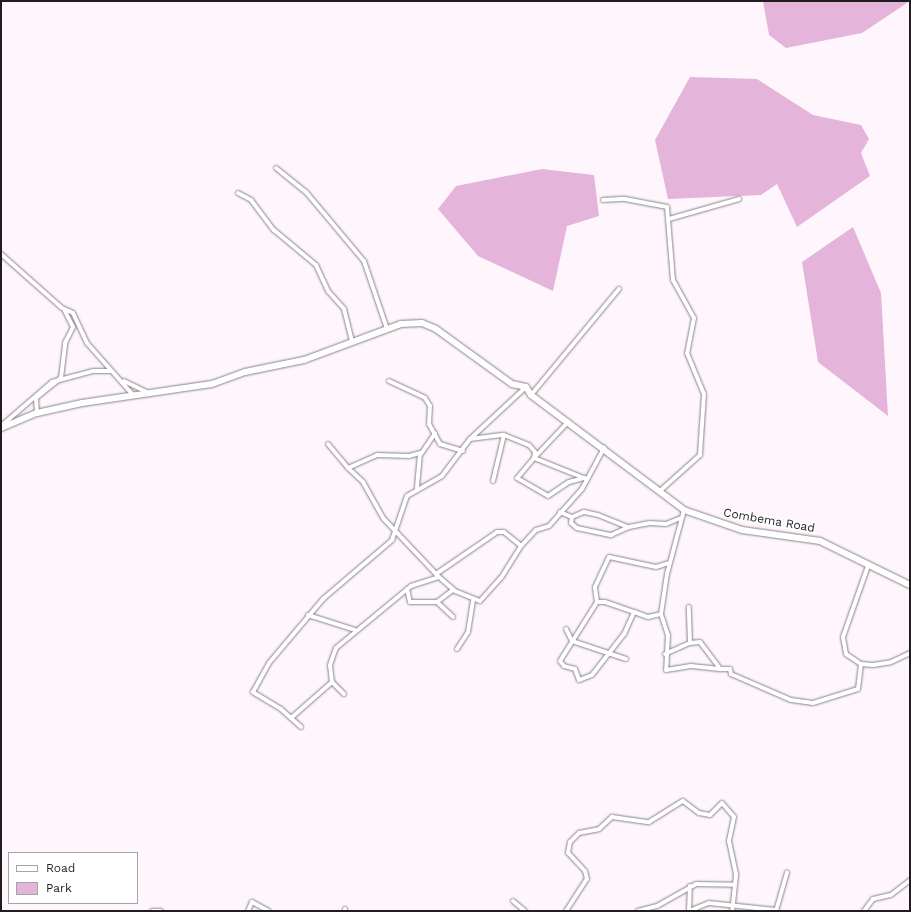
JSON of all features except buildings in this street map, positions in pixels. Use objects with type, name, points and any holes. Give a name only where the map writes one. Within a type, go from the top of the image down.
[{"type":"street","points":[[276,168],[306,192],[364,261],[387,329]]},
{"type":"street","points":[[238,193],[251,200],[274,230],[316,265],[328,291],[344,309],[352,341]]},
{"type":"street","points":[[669,219],[739,199]]},
{"type":"street","points":[[603,200],[665,205],[669,219],[673,280],[694,318],[688,358],[703,389],[704,403],[700,455],[661,490]]},
{"type":"street","points":[[1,254],[70,315],[73,327],[65,343],[61,378],[36,398],[37,413]]},
{"type":"street","points":[[526,387],[530,395],[619,289]]},
{"type":"street","points":[[62,308],[73,313],[87,343],[111,372],[123,381],[150,393]]},
{"type":"street","points":[[1,427],[37,413],[224,380],[261,369],[304,360],[352,341],[409,322],[426,324],[512,384],[526,387]]},
{"type":"street","points":[[1,427],[38,392],[61,378],[93,371],[111,372]]},
{"type":"street","points":[[123,381],[133,395]]},
{"type":"street","points":[[389,381],[425,398],[435,433],[440,444],[463,451]]},
{"type":"street","points":[[301,727],[291,718],[256,695],[254,688],[278,650],[308,615],[396,532],[403,501],[417,490],[442,476],[463,451],[470,439],[526,387]]},
{"type":"street","name":"Combema Road","points":[[530,395],[661,490],[684,510],[742,530],[820,541],[868,566],[910,585]]},
{"type":"street","points":[[568,422],[517,478],[548,496],[569,482],[584,478]]},
{"type":"street","points":[[417,490],[417,464],[421,454],[435,433]]},
{"type":"street","points":[[470,439],[504,435],[529,445],[535,452],[534,458]]},
{"type":"street","points":[[493,481],[504,435]]},
{"type":"street","points":[[328,444],[348,468],[364,482],[383,518],[453,590],[473,601],[487,597],[521,546],[536,530],[549,526],[582,489],[584,478],[604,448]]},
{"type":"street","points":[[348,468],[377,455],[421,454]]},
{"type":"street","points":[[534,458],[584,478]]},
{"type":"street","points":[[684,510],[670,562],[661,614],[668,635],[665,654],[666,670],[691,666],[720,669],[730,668],[732,674],[791,700],[813,703],[858,689],[861,664]]},
{"type":"street","points":[[560,512],[572,517],[584,512],[629,527]]},
{"type":"street","points":[[572,517],[571,522],[578,528],[611,535],[629,527],[650,522],[666,524],[682,518]]},
{"type":"street","points":[[344,694],[332,682],[332,656],[355,630],[407,589],[438,575],[497,532],[504,532],[521,546]]},
{"type":"street","points":[[634,612],[624,634],[607,654],[592,676],[579,680],[575,668],[564,666],[560,661],[597,602],[595,587],[609,557],[656,567],[670,562]]},
{"type":"street","points":[[868,566],[843,637],[846,654],[861,664],[884,664],[910,653]]},
{"type":"street","points":[[407,589],[410,602],[437,602],[453,590]]},
{"type":"street","points":[[457,649],[468,632],[473,601]]},
{"type":"street","points":[[437,602],[453,617]]},
{"type":"street","points":[[597,602],[648,617],[661,614]]},
{"type":"street","points":[[689,607],[690,643]]},
{"type":"street","points":[[308,615],[355,630]]},
{"type":"street","points":[[566,629],[572,641],[607,654],[626,659]]},
{"type":"street","points":[[665,654],[690,643],[700,642],[720,669]]},
{"type":"street","points":[[291,718],[332,682]]},
{"type":"street","points":[[566,911],[587,879],[585,871],[568,853],[570,842],[579,833],[600,829],[612,817],[649,822],[683,801],[699,813],[710,815],[722,803],[734,816],[729,841],[735,885],[732,911]]},
{"type":"street","points":[[690,886],[689,911],[709,903],[732,904],[776,910],[787,873]]},
{"type":"street","points":[[864,911],[873,899],[891,895],[910,880]]},
{"type":"street","points":[[638,911],[657,906],[690,886],[735,885]]},
{"type":"street","points":[[512,901],[526,911]]},
{"type":"street","points":[[248,911],[252,902],[269,911]]},
{"type":"street","points":[[152,911],[161,911]]},
{"type":"green space","points":[[763,1],[910,1],[862,33],[786,48],[769,35]]},
{"type":"green space","points":[[690,77],[757,79],[813,115],[861,125],[869,139],[861,153],[870,176],[797,227],[777,184],[761,195],[668,199],[655,140]]},
{"type":"green space","points":[[542,169],[594,175],[599,216],[567,226],[553,291],[478,256],[438,209],[456,186]]},
{"type":"green space","points":[[853,227],[881,293],[888,416],[818,362],[802,262]]}]
